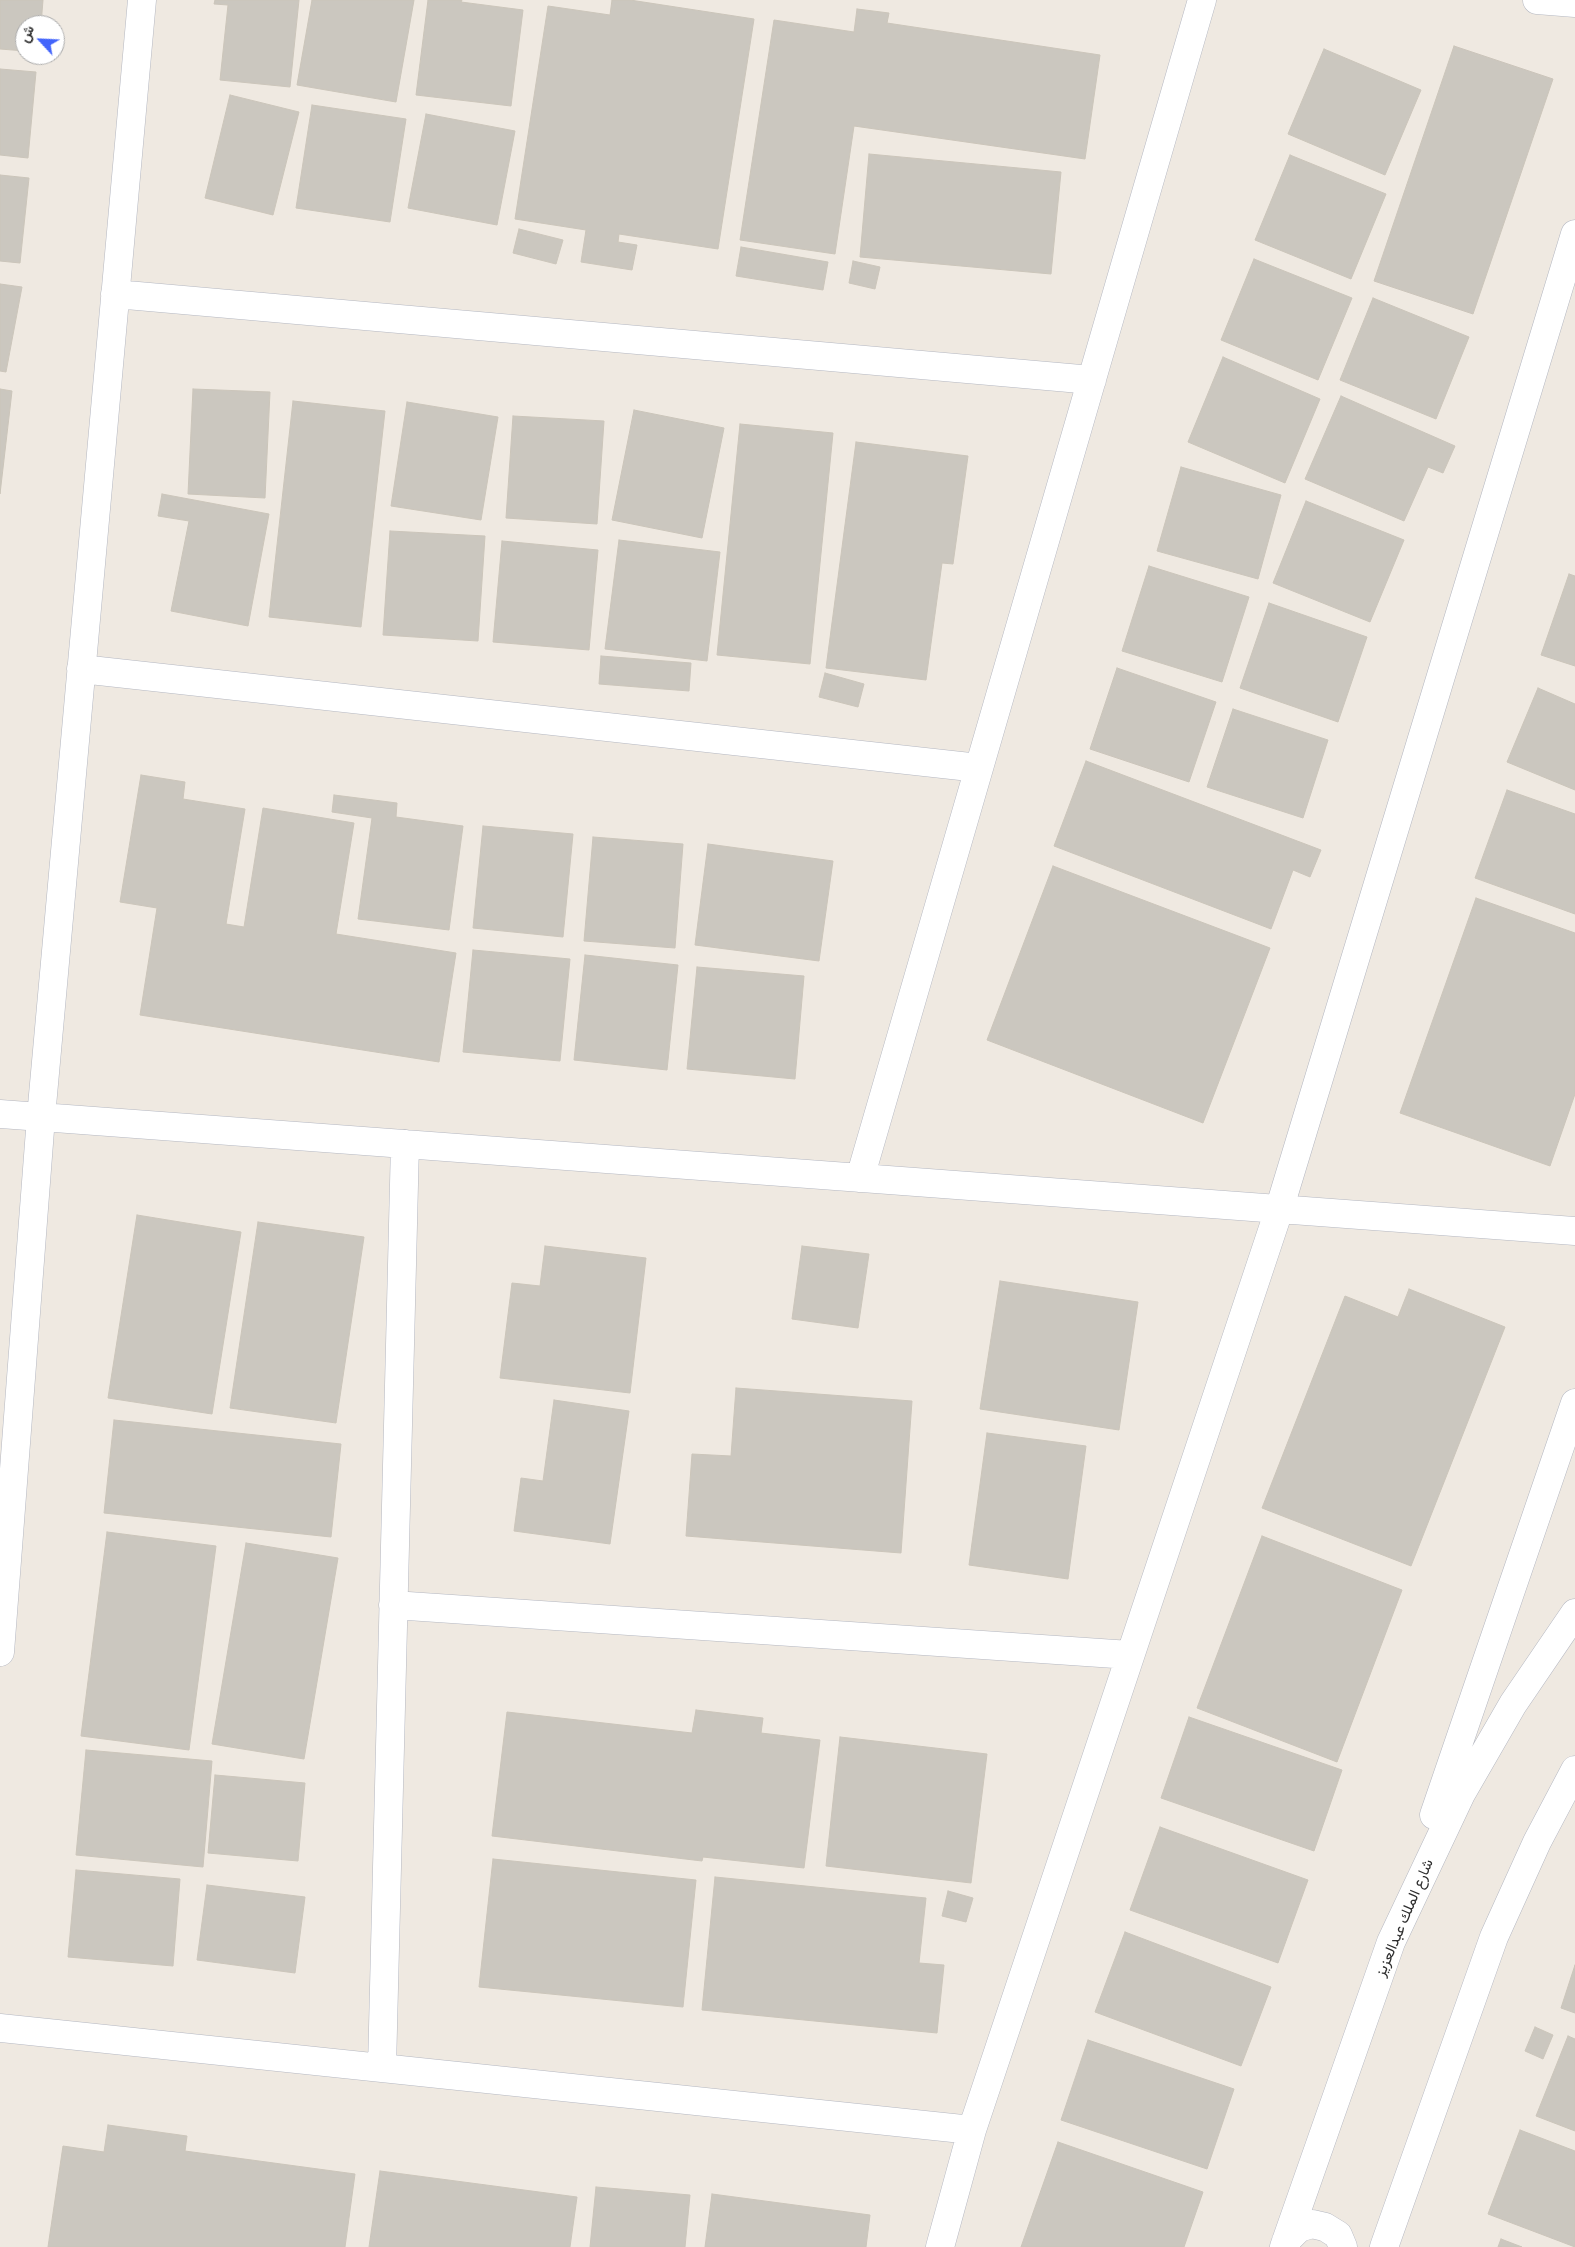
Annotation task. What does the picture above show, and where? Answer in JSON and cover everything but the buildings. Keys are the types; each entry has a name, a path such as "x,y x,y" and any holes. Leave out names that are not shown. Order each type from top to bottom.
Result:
{"street":[{"path":"0,1652 41,1117 142,0"},
{"path":"860,1178 1202,0"},
{"path":"1537,0 1575,3"},
{"path":"940,2247 972,2130 1279,1210 1575,234"},
{"path":"115,294 1092,380"},
{"path":"81,669 979,768"},
{"path":"0,1114 1279,1210 1575,1230"},
{"path":"382,2068 405,1144"},
{"path":"1391,1942 1575,1403"},
{"path":"393,1605 1130,1655"},
{"name":"شارع الملك عبدالعزيز","path":"1285,2244 1391,1942 1461,1794 1514,1704 1575,1614"},
{"path":"1384,2247 1494,1937 1537,1842 1575,1770"},
{"path":"0,2028 972,2130"},
{"path":"1285,2244 1299,2228 1312,2224 1324,2227 1338,2235 1343,2247"}]}
